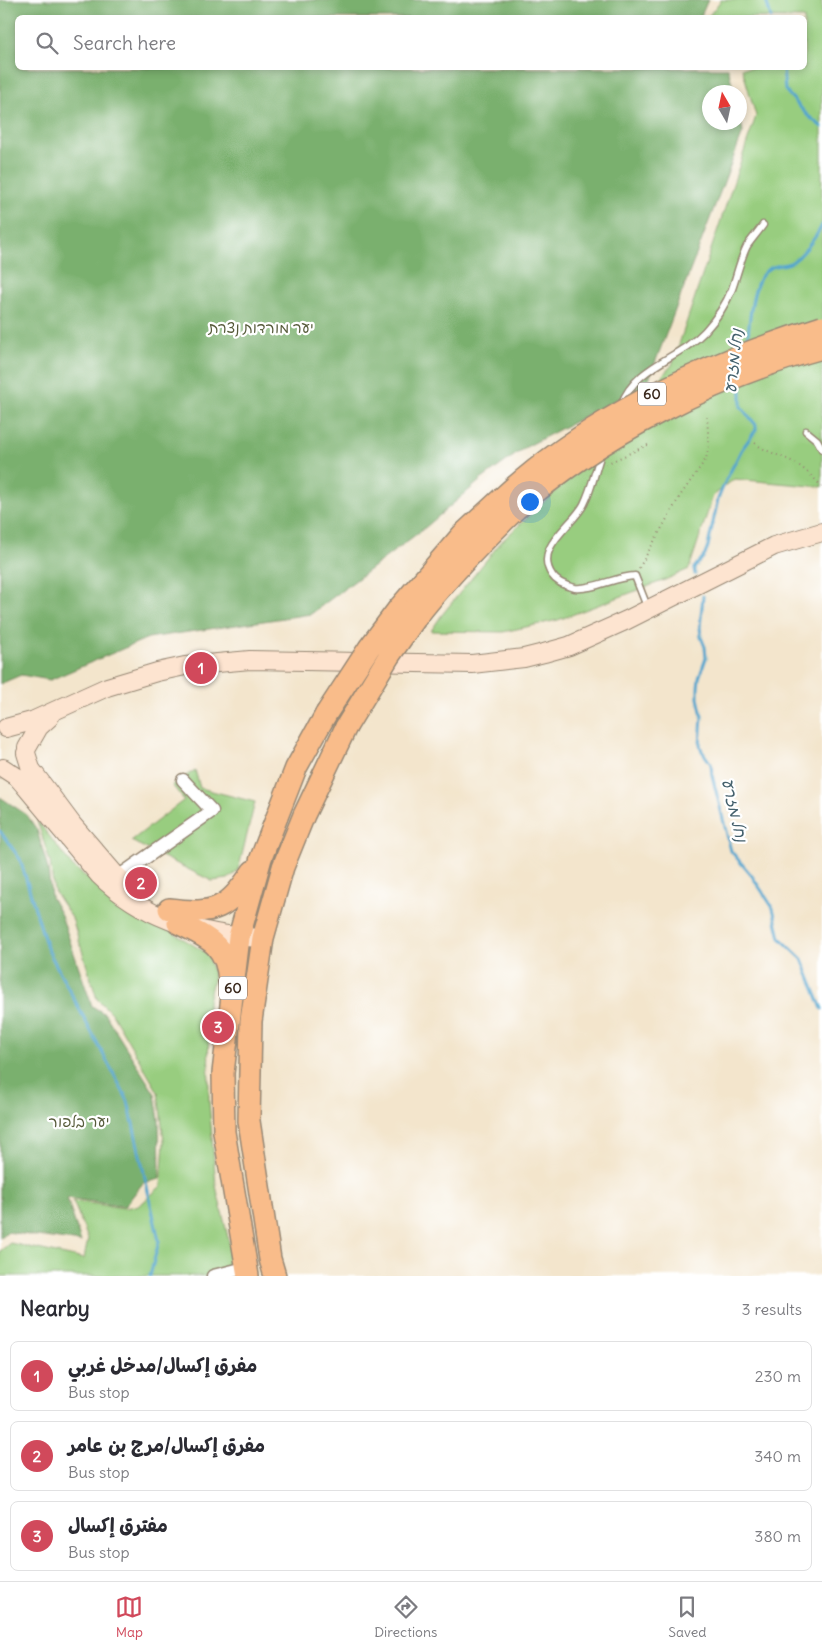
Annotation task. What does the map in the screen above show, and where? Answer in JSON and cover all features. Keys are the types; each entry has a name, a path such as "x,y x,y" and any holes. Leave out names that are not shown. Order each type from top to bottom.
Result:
{"highway":[{"name":"60","path":"509,504 532,471 642,399 731,359 822,327"},
{"name":"60","path":"275,1276 270,1260 249,1121 251,1021 263,938 283,867 304,815 346,727 389,656 407,614 462,535 509,504 540,488 594,451 660,412 732,379 792,356 822,348"},
{"name":"60","path":"246,1272 224,1132 223,1073 241,931 262,858 296,768 326,714 369,648 407,614"},
{"path":"174,916 219,907 229,901 238,893 262,858"},
{"path":"174,916 218,947 228,966 232,1001"}],"main road":[{"path":"3,728 32,721 107,687 184,666 250,660 472,664 524,658 569,646 648,610 774,546 822,532"},
{"path":"1,767 11,768 22,761 39,727 65,706"},
{"path":"3,728 17,730 22,735 31,769 37,778 72,824 118,876 141,895 174,916"},
{"path":"1,767 24,785 94,870 111,886 142,909 174,916 202,918 263,938"}],"street":[{"path":"118,876 212,811 183,780"},
{"path":"212,1276 246,1272"}],"lane":[{"path":"613,424 624,396 636,380 648,370 697,339 713,321 731,292 747,247 763,225"},
{"path":"806,431 817,440 822,449"},
{"path":"610,433 583,506 551,545 547,554 547,562 550,571 559,582 574,588 590,586 624,576 635,576 648,610"}],"path":[{"path":"635,576 680,496 706,459 709,446 707,417"},
{"path":"755,443 764,450 795,463 808,472 822,487"},
{"path":"595,470 650,444"}],"green space":[{"name":"יער מורדות נצרת","path":"0,0 708,0 701,15 15,15 15,70 728,70 732,85 702,85 702,130 743,130 743,132 647,384 526,447 482,479 426,527 311,614 148,638 50,680 21,675 0,684"},
{"path":"721,0 822,0 822,487 734,479 713,496 689,569 665,580 558,620 503,632 431,631 501,542 561,486 672,365 756,116 743,70 807,70 807,15 710,15"},
{"path":"195,770 200,788 255,802 238,871 228,879 212,881 131,841 184,800 172,785"},
{"name":"יער בלפור","path":"0,797 27,815 37,830 48,869 51,897 61,915 92,1006 105,1014 155,1094 159,1120 160,1179 143,1183 125,1206 67,1198 81,1242 7,1232 0,1238"},
{"path":"37,820 73,867 103,889 208,954 214,976 208,1001 209,1102 216,1186 237,1276 0,1276 0,1251 10,1243 84,1259 88,1239 73,1201 125,1208 140,1205 161,1186 164,1141 158,1092 113,1015 97,999 72,918 54,891 50,862"}],"waterway":[{"name":"נחל מזרע","path":"766,0 770,15"},
{"name":"נחל מזרע","path":"783,70 785,90 807,115 822,127"},
{"name":"נחל מזרע","path":"747,345 751,308 759,280 770,268 790,263 804,252 822,225"},
{"name":"נחל מזרע","path":"695,574 694,568 705,555 708,546 718,499 726,480 742,449 756,430 756,425 741,407 741,383"},
{"name":"נחל מזרע","path":"703,596 700,627 706,658 699,678 698,688 702,716 700,745 711,764 731,851 752,876 773,908 780,938 802,959 822,1009"},
{"path":"0,831 20,859 47,948 128,1101 159,1241 150,1276"}],"place":[{"name":"مفرق إكسال/مدخل غربي","path":"201,668"},
{"name":"مفرق إكسال/مرج بن عامر","path":"141,883"},
{"name":"مفترق إكسال","path":"218,1027"}]}
